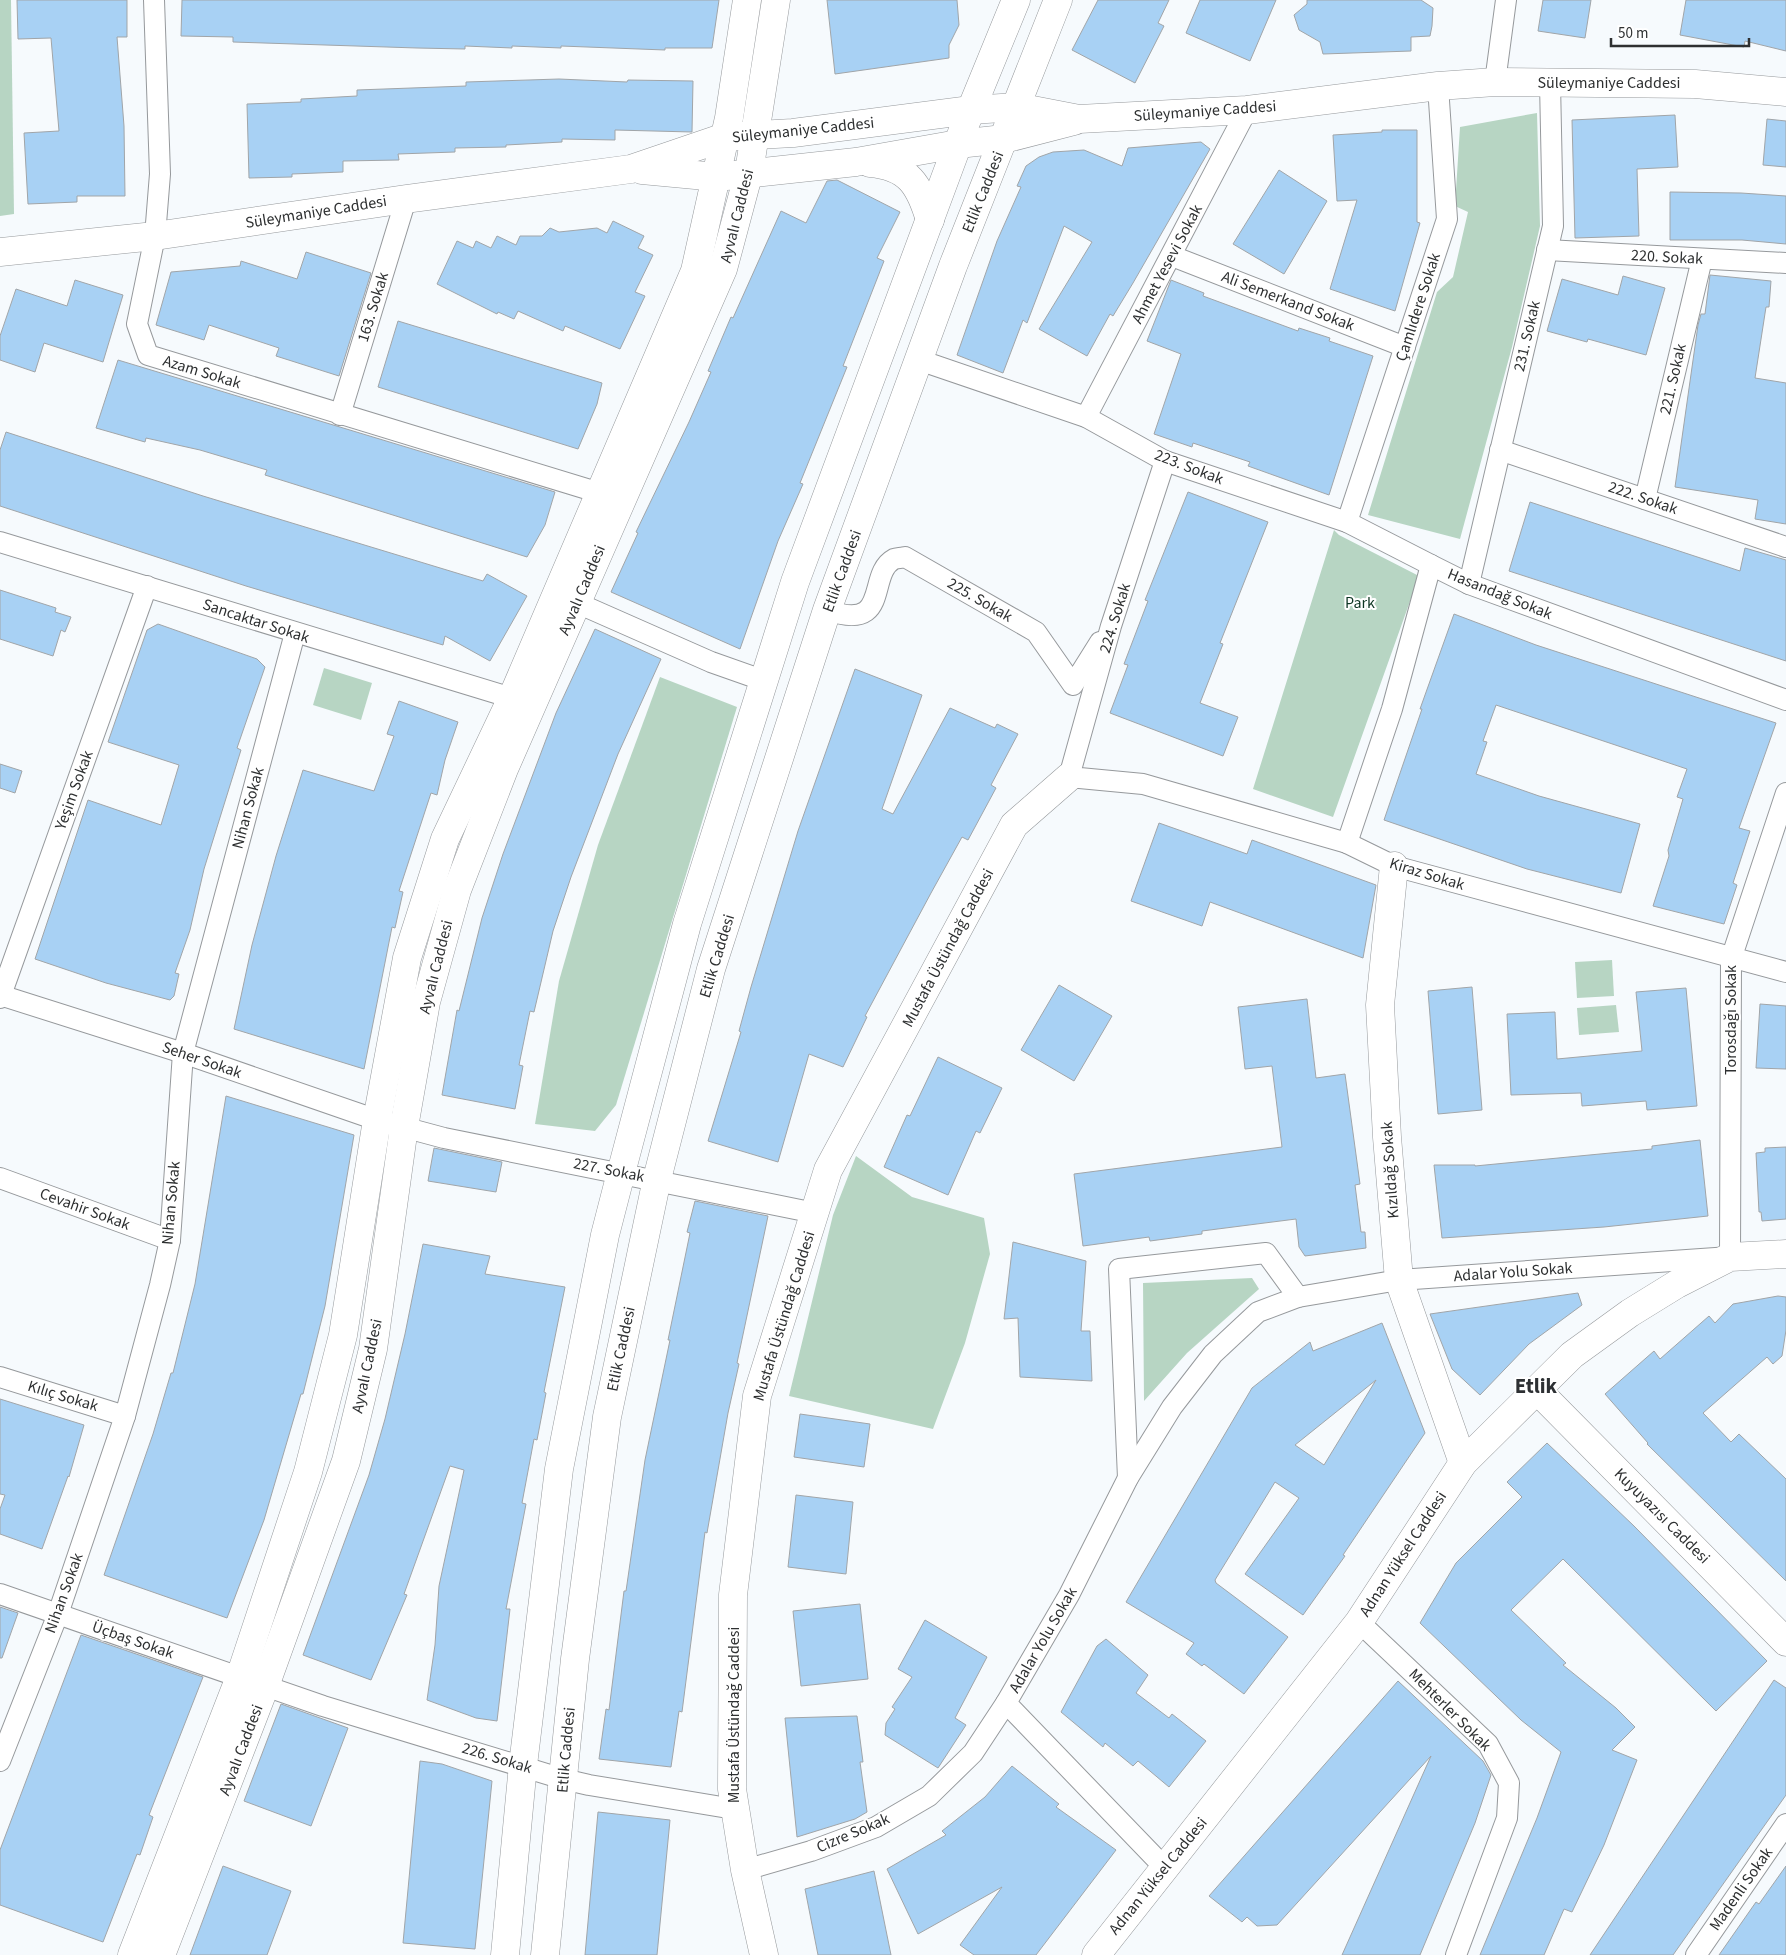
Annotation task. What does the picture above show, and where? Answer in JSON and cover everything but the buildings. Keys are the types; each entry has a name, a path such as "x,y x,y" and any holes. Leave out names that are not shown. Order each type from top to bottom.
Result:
{"main road":[{"name":"Ayvalı Caddesi","path":"132,1955 240,1678 308,1472 343,1335 407,958 442,848 512,698 695,271 718,177 734,93 747,0"},
{"name":"Ayvalı Caddesi","path":"161,1955 265,1686 348,1452 373,1348 404,1127 426,1002 457,890 504,769 723,269 749,172 776,0"},
{"path":"505,1955 523,1766 559,1469 605,1235 621,1173 687,924 795,582 958,144 1016,0"},
{"name":"Etlik Caddesi","path":"545,1955 575,1659 607,1417 657,1179 711,969 828,610 953,266 1058,0"},
{"name":"Süleymaniye Caddesi","path":"631,169 718,177 749,172 856,162 958,144 1004,139 1079,119 1247,110 1438,86 1495,82 1695,84 1786,92"},
{"name":"Süleymaniye Caddesi","path":"0,252 155,236 406,199 631,169 725,137 754,136 971,110 1017,107 1079,119"},
{"name":"Süleymaniye Caddesi","path":"856,162 896,168 907,174 917,186 930,220"},
{"name":"Mustafa Üstündağ Caddesi","path":"764,1955 745,1870 732,1789 733,1595 757,1396 828,1170 1014,825 1069,776"},
{"name":"Kızıldağ Sokak","path":"1394,866 1380,1005 1387,1137 1399,1280 1463,1463"},
{"name":"Adnan Yüksel Caddesi","path":"1096,1955 1359,1622 1463,1463 1572,1355 1630,1313 1677,1284 1730,1256 1786,1254"},
{"name":"Kuyuyazısı Caddesi","path":"1537,1390 1786,1642"}],"street":[{"name":"Azam Sokak","path":"154,0 160,174 155,236 137,324 148,355 600,493"},
{"path":"1495,82 1506,0"},
{"name":"231. Sokak","path":"1469,584 1553,226 1550,83"},
{"name":"Çamlıdere Sokak","path":"1347,522 1448,219 1438,86"},
{"name":"Ahmet Yesevi Sokak","path":"1086,417 1247,110"},
{"name":"163. Sokak","path":"340,415 406,199"},
{"name":"220. Sokak","path":"1548,250 1786,263"},
{"name":"Ali Semerkand Sokak","path":"1172,256 1405,347"},
{"name":"221. Sokak","path":"1645,499 1702,259"},
{"name":"223. Sokak","path":"919,360 1086,417 1165,461 1347,522 1431,565"},
{"name":"222. Sokak","path":"1500,450 1786,546"},
{"name":"224. Sokak","path":"1069,776 1111,626 1165,461"},
{"name":"Sancaktar Sokak","path":"0,542 512,698"},
{"name":"225. Sokak","path":"828,610 846,617 860,615 873,603 885,568 894,559 905,557 1036,632 1073,685 1111,626"},
{"name":"Hasandağ Sokak","path":"1347,843 1392,709 1431,565 1469,584 1786,700"},
{"name":"Yeşim Sokak","path":"0,996 147,586"},
{"path":"576,602 711,662 765,681"},
{"name":"Nihan Sokak","path":"0,1761 58,1614 126,1416 170,1240 183,1053 295,633"},
{"name":"Kiraz Sokak","path":"1069,776 1143,784 1347,843 1394,866 1731,959 1786,972"},
{"name":"Torosdağı Sokak","path":"1730,1256 1731,959 1786,792"},
{"name":"Seher Sokak","path":"0,996 183,1053 378,1120 404,1127"},
{"name":"227. Sokak","path":"404,1127 444,1138 657,1179 814,1213"},
{"name":"Cevahir Sokak","path":"0,1178 170,1240"},
{"name":"Adalar Yolu Sokak","path":"1128,1478 1119,1269 1266,1253 1298,1297"},
{"name":"Adalar Yolu Sokak","path":"1165,1868 1006,1704 1069,1596 1128,1478 1172,1407 1214,1354 1258,1312 1298,1297 1399,1280 1730,1256"},
{"name":"Kılıç Sokak","path":"0,1376 126,1416"},
{"name":"Üçbaş Sokak","path":"0,1594 265,1686"},
{"name":"Mehterler Sokak","path":"1359,1622 1488,1744 1509,1783 1507,1818 1456,1955"},
{"name":"226. Sokak","path":"265,1686 323,1706 589,1786 734,1809"},
{"name":"Cizre Sokak","path":"745,1870 811,1851 876,1827 929,1796 973,1753 1006,1704"},
{"name":"Madenli Sokak","path":"1696,1955 1786,1824"}],"green space":[{"path":"0,0 11,0 14,214 0,216"},
{"path":"1537,113 1540,226 1512,347 1460,539 1368,515 1437,292 1453,277 1468,212 1455,206 1460,127"},
{"name":"Park","path":"1334,530 1339,535 1419,576 1333,817 1253,789"},
{"path":"324,668 372,683 361,720 313,705"},
{"path":"660,677 737,707 616,1105 595,1131 535,1124 559,981 598,845"},
{"path":"1612,960 1614,996 1577,998 1575,962"},
{"path":"1616,1005 1619,1032 1579,1035 1577,1008"},
{"path":"856,1156 912,1197 984,1218 990,1254 965,1343 933,1429 789,1396 833,1215"},
{"path":"1252,1278 1259,1289 1187,1353 1144,1401 1143,1283"}],"district":[{"name":"Etlik","path":"1536,1386"}]}
